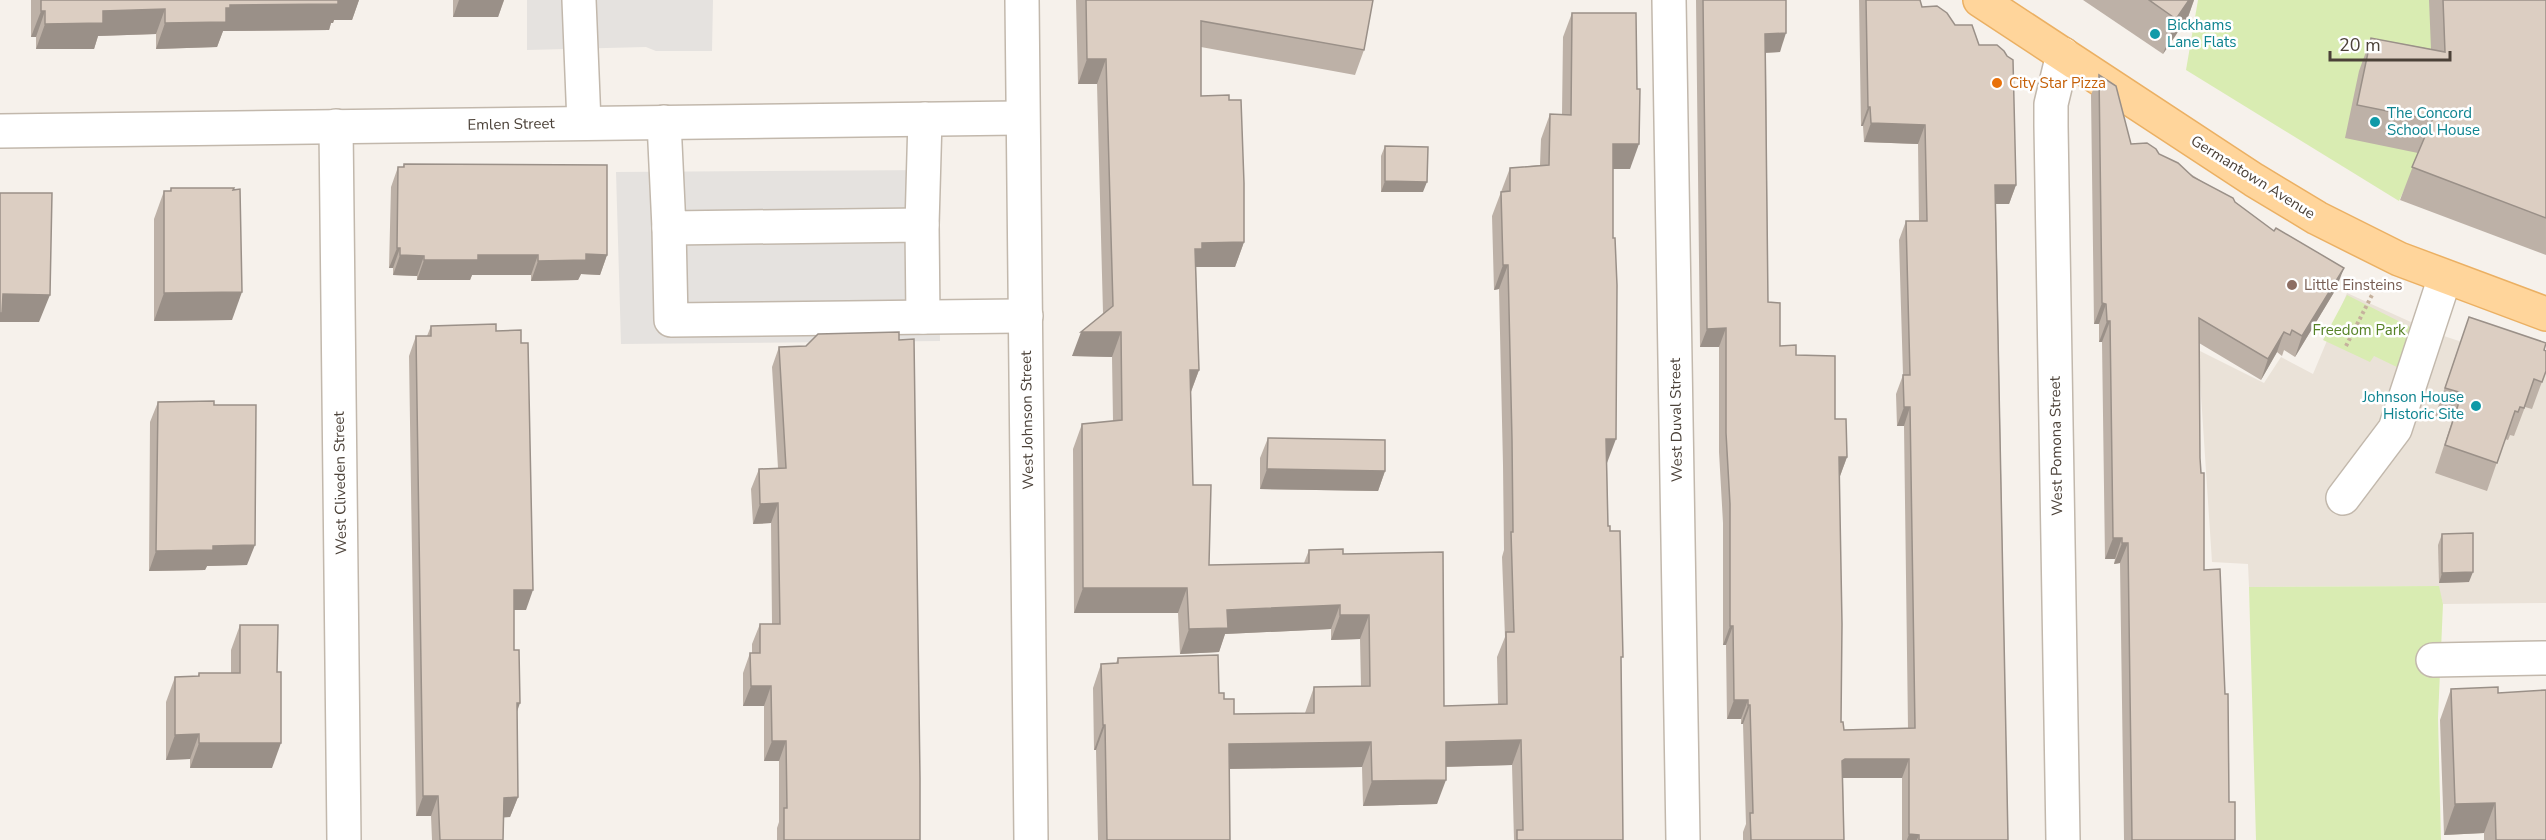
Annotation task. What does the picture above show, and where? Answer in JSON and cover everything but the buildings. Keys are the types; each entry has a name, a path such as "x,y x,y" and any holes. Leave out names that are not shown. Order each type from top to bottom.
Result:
{"main road":[{"name":"Germantown Avenue","path":"1980,0 2286,201 2356,239 2445,277 2546,314"}],"street":[{"path":"579,0 584,123"},
{"name":"West Johnson Street","path":"1022,0 1031,840"},
{"name":"West Duval Street","path":"1669,0 1683,840"},
{"name":"West Pomona Street","path":"2063,54 2051,104 2050,126 2063,840"},
{"name":"Emlen Street","path":"0,131 1022,118"},
{"path":"923,317 922,225 925,119"},
{"path":"664,122 671,320 1026,316"},
{"name":"West Cliveden Street","path":"336,126 344,840"},
{"path":"669,228 922,225"},
{"path":"2343,498 2395,429 2445,277"},
{"path":"2433,660 2546,658"}],"path":[{"path":"2346,346 2372,295"}],"shaded area":[{"path":"527,0 713,0 712,51 656,51 646,47 527,50"},
{"path":"938,170 940,341 621,344 616,172"},
{"name":"Johnson House Historic Site","path":"2347,293 2435,333 2546,370 2546,603 2443,604 2438,586 2249,587 2248,564 2212,562 2198,350 2264,383 2281,357 2313,374"}],"green space":[{"path":"2198,0 2430,0 2435,122 2399,201 2186,70"},
{"name":"Freedom Park","path":"2347,295 2418,331 2401,369 2374,356 2370,362 2323,340"},
{"path":"2439,586 2443,604 2438,718 2441,840 2256,840 2249,587"}],"place":[{"name":"Bickhams Lane Flats","path":"2155,34"},
{"name":"City Star Pizza","path":"1997,83"},
{"name":"The Concord School House","path":"2375,122"},
{"name":"Little Einsteins","path":"2292,285"},
{"name":"Johnson House Historic Site","path":"2476,406"}]}
